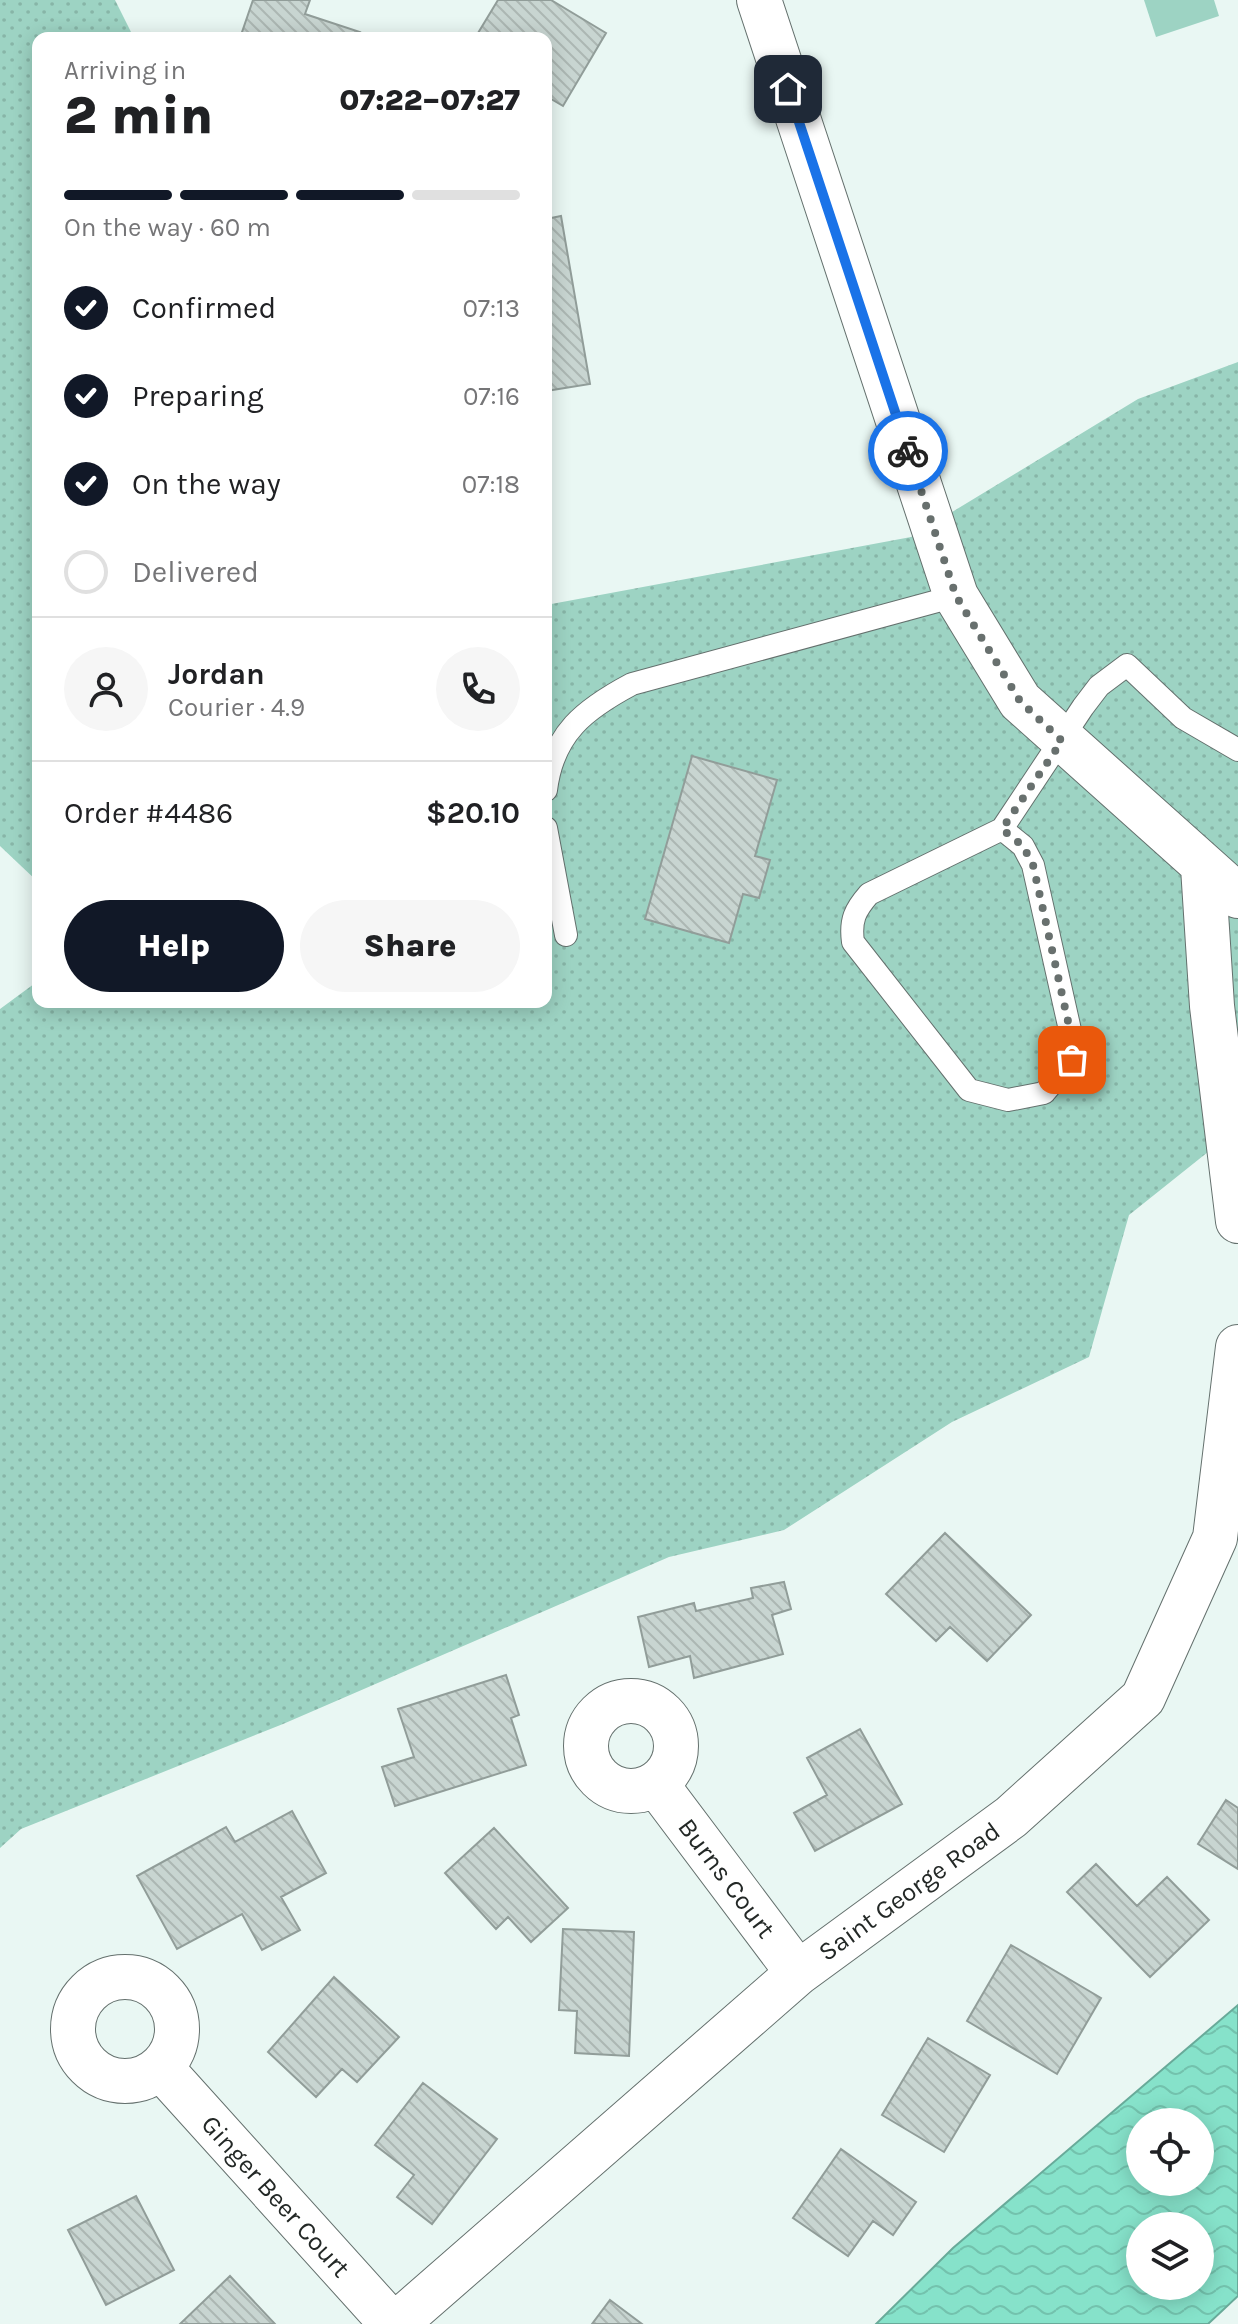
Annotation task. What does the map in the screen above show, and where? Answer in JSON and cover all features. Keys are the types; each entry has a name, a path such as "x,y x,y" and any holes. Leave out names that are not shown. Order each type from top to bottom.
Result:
{"street":[{"path":"759,0 956,596 1020,701 1238,896"},
{"path":"1203,867 1212,1006 1234,1129 1238,1221"},
{"name":"Saint George Road","path":"394,2324 798,1973 1011,1817 1143,1698 1215,1538 1238,1347"},
{"name":"Burns Court","path":"656,1784 798,1973"},
{"name":"Ginger Beer Court","path":"161,2068 394,2324"}],"lane":[{"path":"552,763 562,739 590,707 632,684 956,596"},
{"path":"1002,829 1023,846 1033,865 1072,1039 1072,1060 1044,1093 1008,1100 969,1090 853,942 851,924 856,909 869,894 1002,829 1099,686 1127,665 1183,718 1238,750"},
{"path":"552,860 566,935"}],"shaded area":[{"path":"0,0 115,0 131,32 32,32 32,876 0,846"},
{"path":"1144,0 1214,0 1219,16 1156,37"},
{"path":"1238,362 1238,1128 1129,1215 1089,1357 952,1422 784,1530 669,1557 283,1724 21,1829 0,1848 0,1009 32,985 32,1008 552,1008 552,604 911,537 1138,399"}],"water":[{"path":"1238,2005 1238,2296 1208,2324 876,2324 953,2248"}],"building":[{"path":"253,0 310,0 305,14 360,32 242,32"},
{"path":"498,0 551,0 606,33 563,106 552,100 552,32 479,32"},
{"path":"561,216 590,384 552,390 552,218"},
{"path":"692,756 777,780 755,856 770,860 759,898 743,894 729,943 645,919"},
{"path":"945,1533 1031,1615 987,1661 950,1627 936,1641 886,1594"},
{"path":"784,1582 791,1609 772,1615 783,1654 694,1678 690,1656 649,1667 638,1617 694,1603 696,1611 753,1598 751,1588"},
{"path":"506,1675 519,1715 511,1718 526,1765 395,1806 382,1767 414,1757 398,1709"},
{"path":"860,1729 902,1804 815,1851 794,1813 827,1795 807,1758"},
{"path":"1226,1800 1238,1808 1238,1869 1198,1844"},
{"path":"292,1811 326,1873 281,1897 300,1930 262,1950 242,1914 177,1949 137,1876 226,1827 235,1842"},
{"path":"494,1828 568,1908 531,1942 508,1917 496,1929 445,1873"},
{"path":"1096,1864 1137,1906 1167,1877 1209,1920 1150,1977 1067,1892"},
{"path":"563,1929 634,1932 629,2056 575,2053 577,2011 559,2010"},
{"path":"1011,1945 1101,1998 1057,2074 967,2021"},
{"path":"334,1977 399,2037 357,2082 342,2069 316,2097 268,2052"},
{"path":"928,2038 990,2075 944,2152 882,2115"},
{"path":"423,2083 497,2139 432,2224 397,2197 414,2175 375,2145"},
{"path":"841,2149 916,2202 893,2235 873,2221 848,2256 793,2218"},
{"path":"136,2196 174,2270 106,2305 68,2230"},
{"path":"230,2276 275,2324 180,2324"},
{"path":"610,2300 642,2324 592,2324"}],"way so far":[{"path":"908,451 956,596 1020,701 1062,741 1002,829 1023,846 1033,865 1072,1039 1072,1060"}],"route":[{"path":"788,89 908,451"}]}
